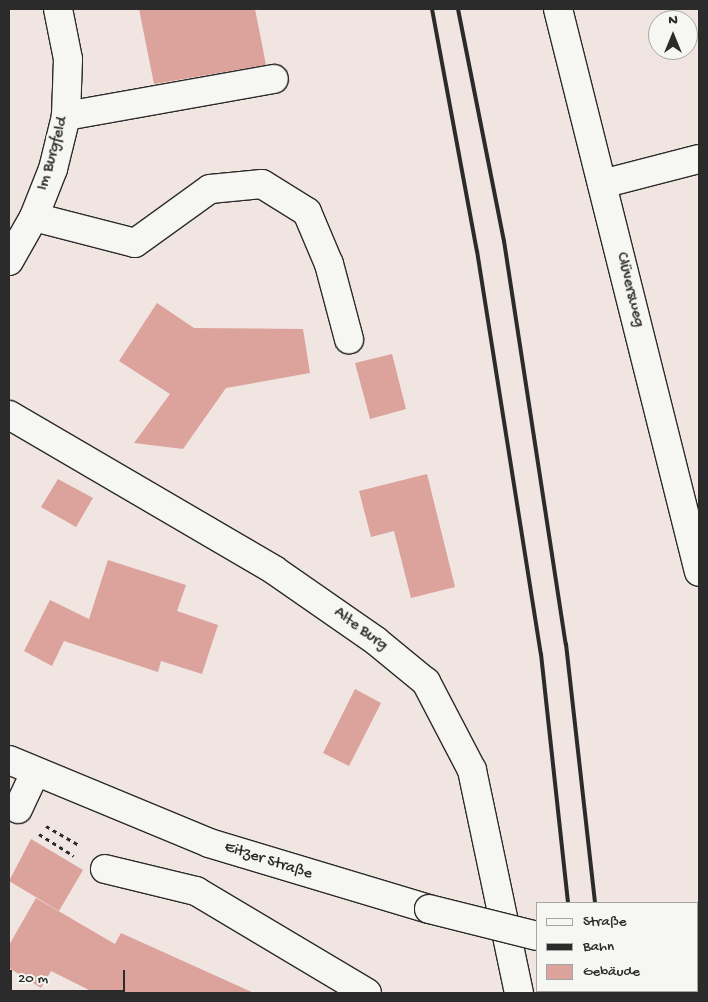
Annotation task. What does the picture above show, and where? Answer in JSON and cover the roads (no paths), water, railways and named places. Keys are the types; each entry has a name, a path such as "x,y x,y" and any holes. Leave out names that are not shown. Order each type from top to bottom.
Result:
{"street":[{"name":"Im Burgfeld","path":"9,261 34,217 54,169 66,116 68,59 58,9"},
{"name":"Clüversweg","path":"558,9 699,572"},
{"path":"66,116 274,79"},
{"path":"602,184 699,159"},
{"path":"34,217 135,243 210,190 262,184 306,212 329,264 349,340"},
{"name":"Alte Burg","path":"9,415 274,570 376,641 426,682 472,770 519,993"},
{"name":"Eitzer Straße","path":"9,760 35,773 209,843 429,909 536,936"},
{"path":"29,816 35,773"},
{"path":"105,869 196,891 366,993"}],"railway":[{"path":"432,9 477,251 541,654 568,902"},
{"path":"458,9 504,241 566,644 595,902"}]}
